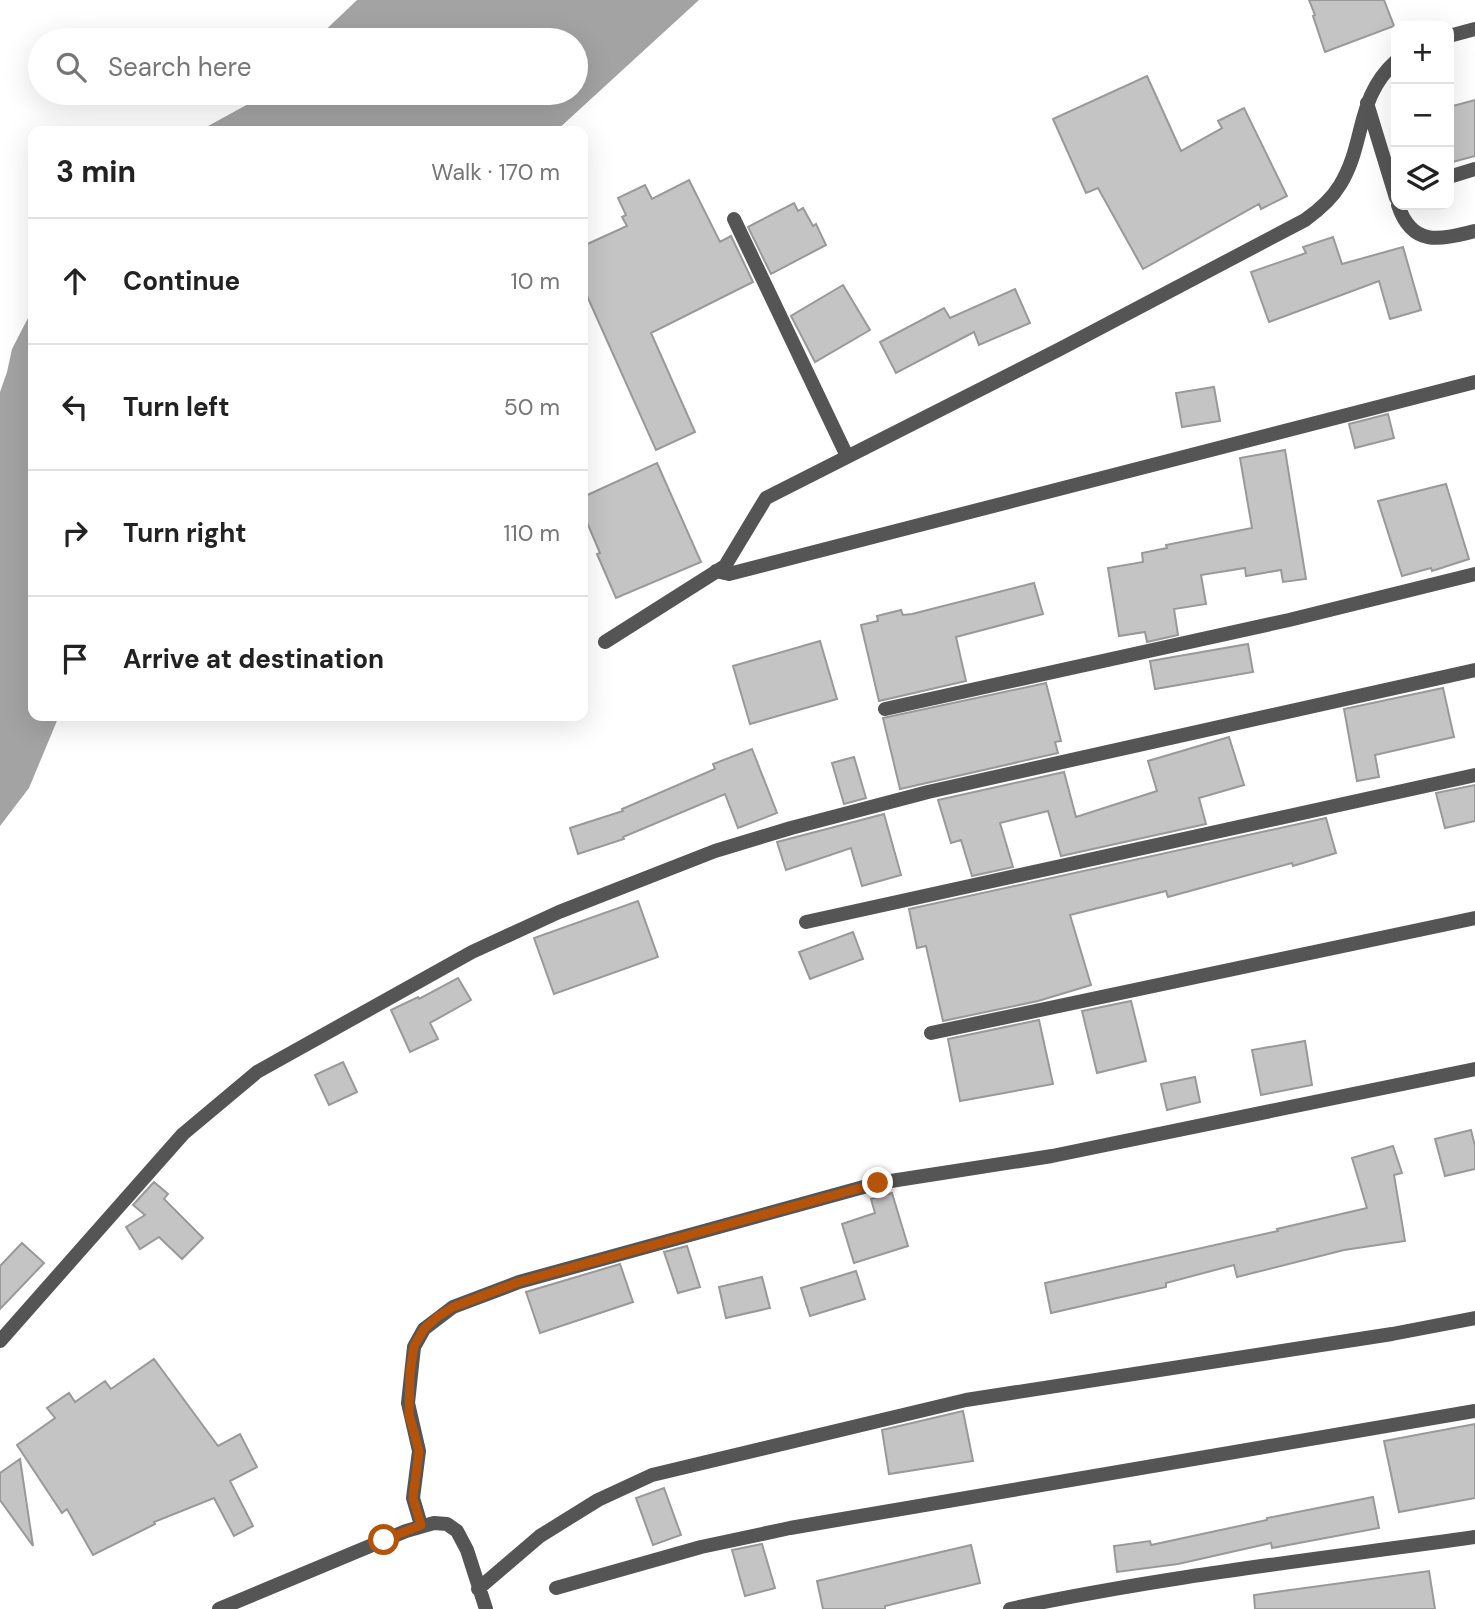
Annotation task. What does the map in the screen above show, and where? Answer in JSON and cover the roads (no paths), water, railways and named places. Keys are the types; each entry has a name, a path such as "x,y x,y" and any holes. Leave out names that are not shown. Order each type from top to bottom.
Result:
{"street":[{"path":"1454,35 1475,29"},
{"path":"605,642 725,566 766,498 1060,349 1305,220 1323,207 1340,185 1349,165 1367,102 1381,75 1391,66"},
{"path":"1367,102 1391,181"},
{"path":"1454,175 1475,169"},
{"path":"1400,210 1411,230 1423,236 1435,239 1475,231"},
{"path":"734,219 847,456"},
{"path":"716,571 729,574 1475,382"},
{"path":"886,709 1289,620 1475,574"},
{"path":"0,1340 183,1134 257,1072 484,946 559,912 715,851 791,828 928,792 1475,670"},
{"path":"806,922 1475,775"},
{"path":"931,1033 1475,918"},
{"path":"421,1525 413,1498 419,1451 408,1404 414,1346 424,1329 453,1307 519,1282 570,1267 878,1183 1052,1156 1475,1069"},
{"path":"478,1590 540,1536 598,1500 652,1475 966,1401 1392,1334 1475,1318"},
{"path":"556,1588 701,1547 790,1528 1475,1411"},
{"path":"219,1609 421,1525 434,1523 447,1524 457,1531 467,1550 486,1609"},
{"path":"1010,1609 1130,1586 1475,1537"}]}
